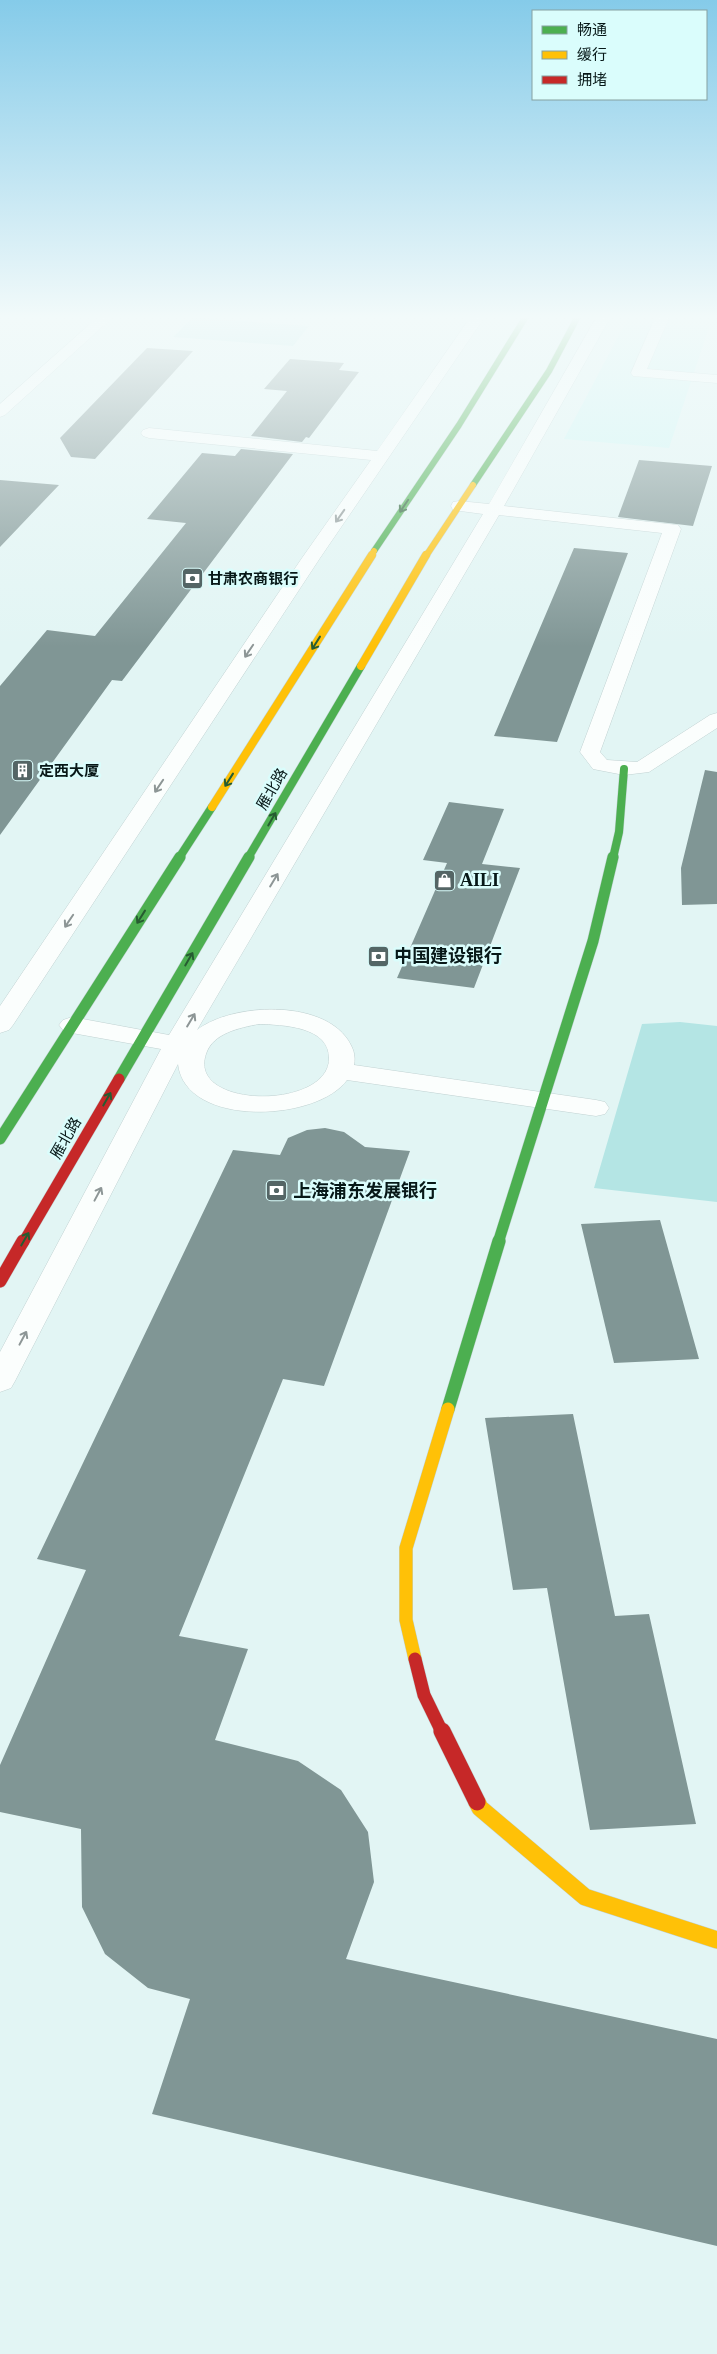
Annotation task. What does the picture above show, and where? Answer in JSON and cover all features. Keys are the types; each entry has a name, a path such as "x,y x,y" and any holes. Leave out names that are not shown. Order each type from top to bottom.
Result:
{"main road":[{"path":"0,1139 374,552 457,428"},
{"name":"雁北路","path":"0,1281 426,555 511,428"},
{"path":"624,769 619,832 593,940 542,1099 406,1548 406,1620 424,1694 480,1808 585,1897 717,1940"}],"street":[{"path":"0,1025 401,428"},
{"path":"0,1381 185,1046 541,428"},
{"path":"149,433 382,456"},
{"path":"459,506 672,529 590,752 600,765 624,769 642,768 717,719"},
{"path":"72,1025 185,1046 232,1022 260,1016 289,1018 315,1025 334,1038 344,1054 341,1071 327,1087 304,1099 274,1105 244,1104 217,1095 198,1082 190,1065 185,1046"},
{"path":"341,1071 596,1108"}],"shaded area":[{"path":"570,428 676,428 669,448 564,439"},
{"path":"680,1022 717,1026 717,1202 594,1188 642,1024"}],"building":[{"path":"70,428 123,428 95,459 71,457 60,438"},
{"path":"258,428 317,428 309,438 306,437 302,442 251,436"},
{"path":"241,449 293,454 122,681 112,680 0,835 0,686 47,630 95,636 186,523 147,519 202,453 235,456"},
{"path":"639,460 712,466 693,526 618,517"},
{"path":"0,480 59,485 0,547"},
{"path":"574,548 628,553 557,742 494,736"},
{"path":"705,770 717,772 717,904 682,905 681,868"},
{"path":"449,802 504,809 482,864 520,868 474,988 397,978 447,863 423,860"},
{"path":"325,1128 344,1132 365,1147 410,1151 324,1386 283,1379 179,1636 248,1649 215,1740 298,1761 341,1790 368,1832 374,1882 346,1959 717,2039 717,2246 152,2114 190,1999 148,1988 105,1954 82,1907 81,1829 0,1812 0,1765 86,1570 37,1559 233,1150 280,1155 288,1138 307,1130"},
{"path":"660,1220 699,1359 614,1363 581,1224"},
{"path":"573,1414 615,1616 649,1614 696,1824 590,1830 547,1588 513,1590 485,1418"}],"traffic: fast":[{"path":"374,551 457,428"},
{"path":"473,485 511,428"},
{"path":"119,1079 361,666"},
{"path":"448,1409 542,1099 593,941 619,832 624,769"},
{"path":"0,1139 212,807"}],"traffic: slow":[{"path":"361,666 426,555 473,485"},
{"path":"212,807 374,551"},
{"path":"415,1659 406,1620 406,1548 448,1409"},
{"path":"477,1802 480,1808 585,1897 717,1940"}],"traffic: jam":[{"path":"0,1281 119,1079"},
{"path":"415,1659 424,1695 477,1802"}],"place":[{"name":"甘肃农商银行","path":"192,579"},
{"name":"定西大厦","path":"23,771"},
{"name":"AILI","path":"444,880"},
{"name":"中国建设银行","path":"378,956"},
{"name":"上海浦东发展银行","path":"277,1191"}]}
